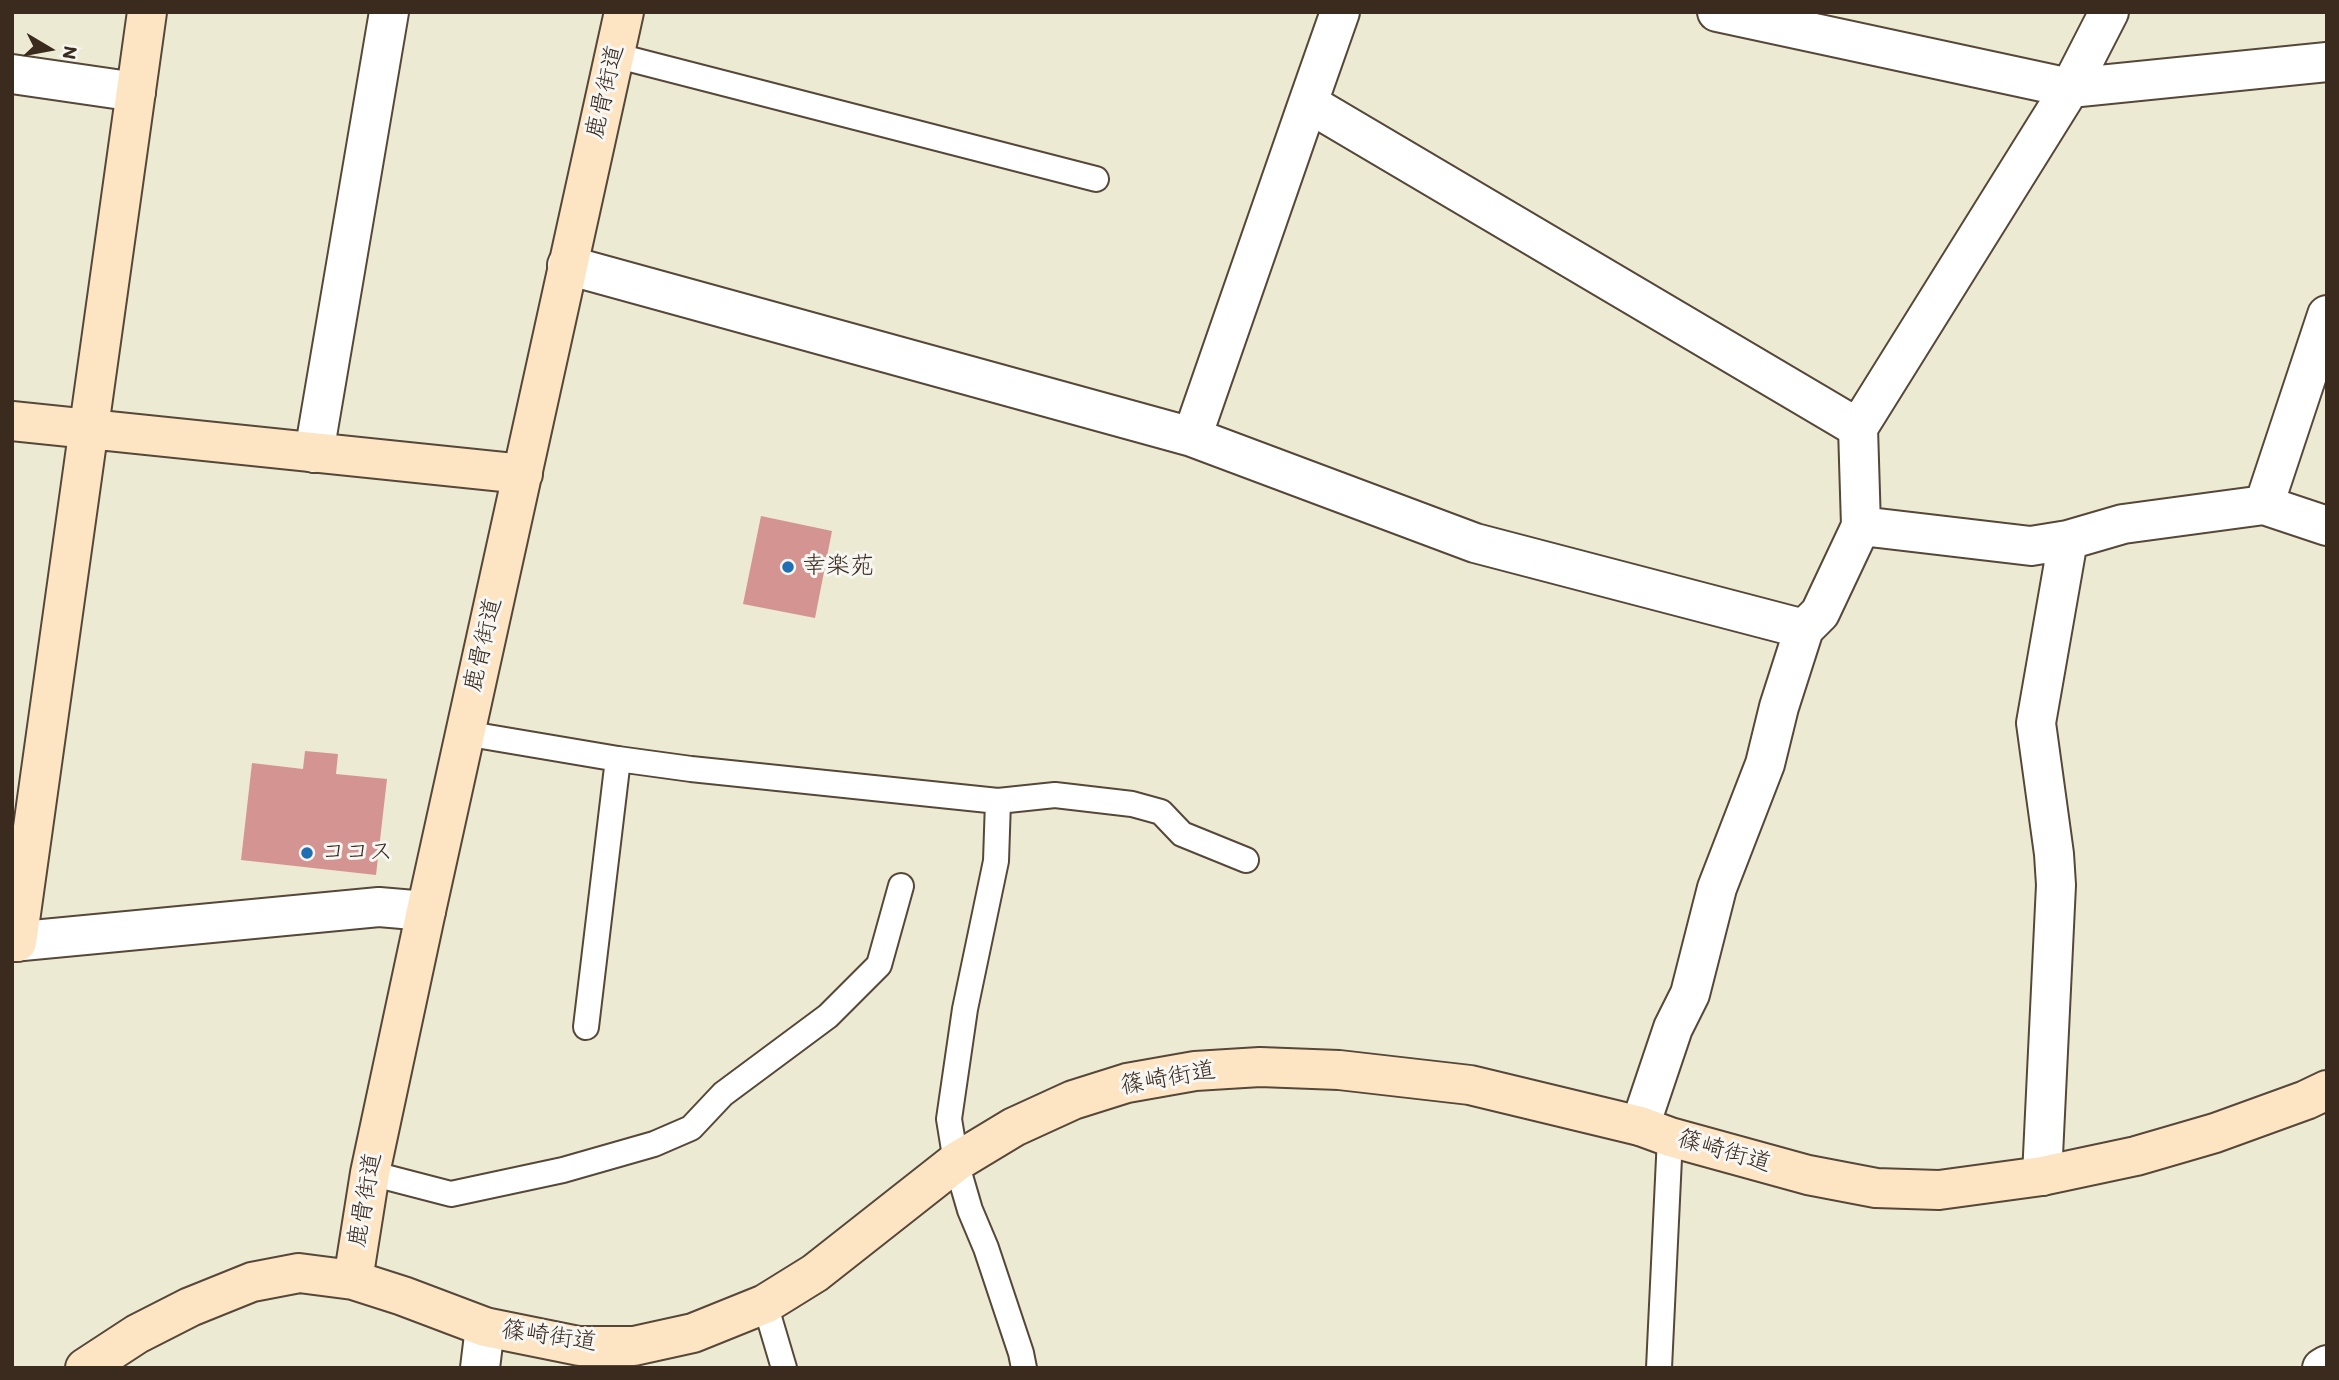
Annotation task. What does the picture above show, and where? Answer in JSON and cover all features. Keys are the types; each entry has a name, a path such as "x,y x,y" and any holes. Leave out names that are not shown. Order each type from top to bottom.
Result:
{"street":[{"path":"147,12 15,942 379,907 426,911"},
{"path":"314,453 389,12"},
{"name":"鹿骨街道","path":"353,1280 370,1173 464,733 624,12"},
{"path":"1192,437 1340,12"},
{"path":"1717,12 2070,88 2327,62"},
{"path":"1655,1132 1673,1028 1690,994 1717,888 1765,764 1779,707 1804,629 1821,613 1861,526 1858,428 2070,88 2109,12"},
{"path":"12,74 136,92"},
{"path":"1308,103 1858,428"},
{"path":"567,265 1192,437 1475,543 1804,629"},
{"path":"2264,505 2327,315"},
{"path":"12,421 523,474"},
{"path":"1861,526 2031,546 2068,540 2123,524 2264,505 2327,526"},
{"path":"2042,1176 2056,885 2036,723 2068,540"},
{"name":"篠崎街道","path":"85,1368 137,1334 190,1307 252,1282 299,1273 353,1280 485,1327 579,1346 634,1346 693,1333 765,1304 815,1273 956,1162 1014,1127 1073,1100 1127,1083 1195,1071 1260,1067 1339,1070 1470,1085 1655,1132 1808,1175 1876,1188 1939,1190 2042,1176 2136,1156 2215,1133 2327,1090"},
{"path":"480,1368 485,1327"}],"lane":[{"path":"614,55 1096,179"},
{"path":"464,733 691,769 998,801 1055,795 1132,804 1161,812 1182,834 1246,860"},
{"path":"586,1027 618,759"},
{"path":"998,801 996,861 965,1009 950,1119 956,1162 970,1210 986,1248 1024,1368"},
{"path":"370,1173 451,1194 563,1170 654,1144 691,1128 723,1094 828,1016 879,965 901,886"},
{"path":"1655,1132 1659,1368"},
{"path":"765,1304 784,1368"}],"building":[{"name":"幸楽苑","path":"761,516 832,531 815,618 743,604"},
{"path":"305,751 338,754 336,774 387,779 376,875 241,860 252,763 303,769"}],"place":[{"name":"幸楽苑","path":"788,567"},
{"name":"ココス","path":"307,853"}]}
